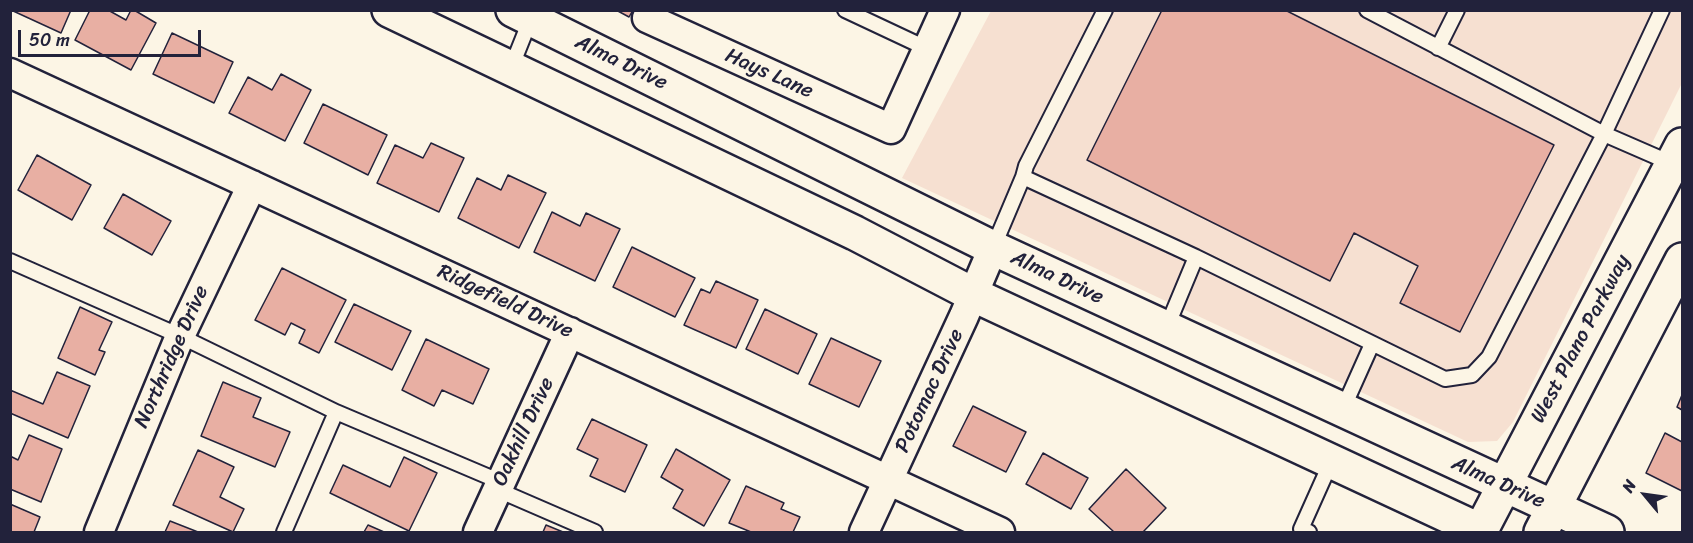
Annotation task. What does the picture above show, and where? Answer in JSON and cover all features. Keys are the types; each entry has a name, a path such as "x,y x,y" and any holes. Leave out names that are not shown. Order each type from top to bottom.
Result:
{"main road":[{"path":"389,10 855,233 974,296 1481,532"},
{"name":"Alma Drive","path":"526,13 993,248 1504,485 1547,520 1607,532"},
{"name":"West Plano Parkway","path":"1481,532 1679,159"},
{"path":"1547,520 1683,260"}],"street":[{"path":"928,49 945,10"},
{"name":"Hays Lane","path":"649,14 891,129 928,49"},
{"name":"Ridgefield Drive","path":"10,73 1000,532"},
{"name":"Northridge Drive","path":"99,532 180,336 252,185"},
{"name":"Potomac Drive","path":"864,532 974,296 993,248"},
{"name":"Oakhill Drive","path":"478,532 570,332"}],"lane":[{"path":"845,10 928,49"},
{"path":"993,248 1026,166 1106,10"},
{"path":"1367,10 1604,134 1679,159"},
{"path":"1438,48 1457,10"},
{"path":"1023,177 1196,257 1445,379 1472,375 1489,357 1506,326 1604,134 1662,10"},
{"path":"511,68 526,13"},
{"path":"1166,329 1196,257"},
{"path":"11,262 180,336 336,412 500,486 595,532"},
{"path":"1342,411 1372,344"},
{"path":"284,532 336,412"},
{"path":"1309,532 1301,529 1331,462"}],"shaded area":[{"path":"991,11 1682,11 1682,83 1513,422 1497,441 1468,442 902,178"}],"building":[{"path":"11,10 71,10 61,33"},
{"path":"90,10 108,10 126,20 131,10 134,10 156,23 131,70 75,40"},
{"path":"616,10 633,10 629,17"},
{"path":"1162,10 1285,10 1554,145 1460,332 1400,303 1418,266 1354,233 1330,281 1087,160"},
{"path":"172,33 233,62 214,103 153,74"},
{"path":"281,74 311,90 285,141 229,113 248,77 272,90"},
{"path":"323,104 387,135 368,175 304,143"},
{"path":"431,143 464,158 439,212 377,183 395,145 423,158"},
{"path":"37,155 91,185 72,220 18,190"},
{"path":"508,175 546,193 519,248 458,218 477,178 501,190"},
{"path":"123,194 171,221 152,255 104,228"},
{"path":"552,212 580,226 586,213 620,229 595,281 534,252"},
{"path":"632,247 695,278 675,317 613,287"},
{"path":"282,268 346,300 319,353 299,343 305,330 291,323 285,335 255,320"},
{"path":"716,281 758,300 736,348 684,325 701,289 710,293"},
{"path":"354,304 411,331 392,370 335,342"},
{"path":"80,307 112,322 99,350 105,352 95,375 58,358"},
{"path":"765,309 817,334 798,374 746,349"},
{"path":"831,338 881,361 859,407 809,384"},
{"path":"426,339 489,369 473,404 442,390 434,406 402,390"},
{"path":"57,372 90,386 68,438 10,413 10,390 43,404"},
{"path":"223,382 261,398 253,417 290,432 275,467 201,436"},
{"path":"1682,395 1682,410 1677,407"},
{"path":"973,406 1026,432 1006,472 953,446"},
{"path":"592,419 647,445 625,492 590,476 598,459 577,449"},
{"path":"1665,433 1682,442 1682,491 1646,473"},
{"path":"29,435 62,449 41,502 10,489 10,456 18,460"},
{"path":"676,449 730,480 704,526 673,508 683,490 661,477"},
{"path":"198,450 234,467 220,497 244,509 233,532 173,505"},
{"path":"1043,453 1088,478 1071,509 1026,484"},
{"path":"404,457 437,473 409,531 330,493 343,465 390,487"},
{"path":"1126,469 1166,508 1143,532 1114,532 1089,509"},
{"path":"746,486 784,503 781,509 800,517 793,532 751,532 729,523"},
{"path":"10,504 40,517 34,532 10,532"},
{"path":"170,521 198,532 165,532"},
{"path":"368,525 384,532 364,532"},
{"path":"546,525 563,532 543,532"}]}
